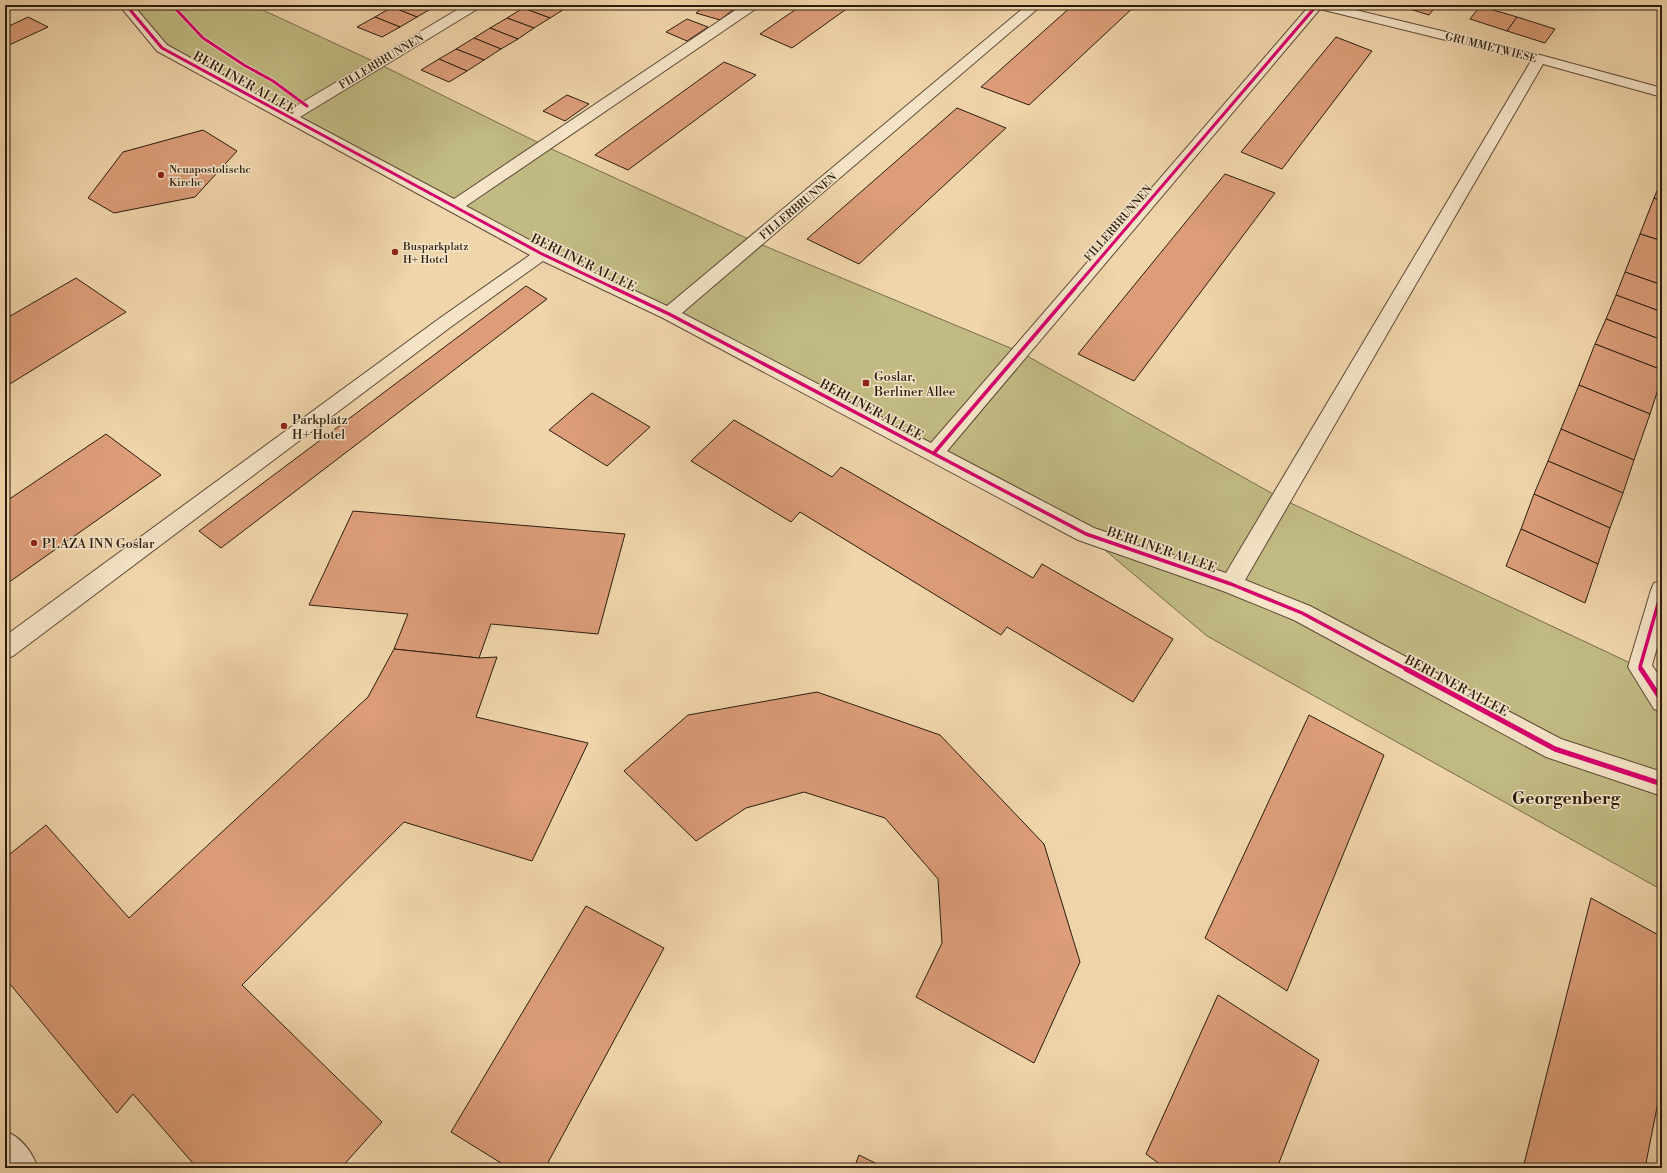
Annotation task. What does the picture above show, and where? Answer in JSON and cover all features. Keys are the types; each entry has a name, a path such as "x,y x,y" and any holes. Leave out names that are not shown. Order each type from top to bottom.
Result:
{"street":[{"name":"BERLINER ALLEE","path":"126,5 162,48 456,206 542,254 669,314 1086,534 1231,584 1302,613 1555,749 1662,784"},
{"name":"FILLERBRUNNEN","path":"288,117 474,5"},
{"path":"456,206 752,5"},
{"name":"FILLERBRUNNEN","path":"669,314 1036,5"},
{"name":"FILLERBRUNNEN","path":"934,453 1318,5"},
{"name":"GRUMMETWIESE","path":"1318,5 1539,59 1662,93"},
{"path":"1231,584 1539,59"},
{"path":"5,649 446,322 542,254"},
{"path":"1662,590 1640,666 1662,701"},
{"path":"5,1146 23,1168"}],"shaded area":[{"path":"126,5 252,5 377,63 545,146 755,242 1020,352 1282,499 1662,678 1662,890 1207,636 1086,534 162,48"}],"building":[{"path":"395,5 429,5 434,7 417,17 392,7"},
{"path":"527,5 557,5 566,8 550,18 523,8"},
{"path":"706,5 721,5 734,9 720,20 696,13"},
{"path":"802,5 852,5 792,48 760,34"},
{"path":"1073,5 1136,5 1029,105 981,87"},
{"path":"1397,5 1437,5 1429,15"},
{"path":"1480,6 1517,17 1507,31 1470,19"},
{"path":"392,7 417,17 400,27 375,17"},
{"path":"523,8 550,18 534,28 507,18"},
{"path":"28,17 48,27 5,47 5,28"},
{"path":"375,17 400,27 382,37 357,27"},
{"path":"1517,17 1555,29 1545,43 1507,31"},
{"path":"507,18 534,28 518,39 490,28"},
{"path":"687,19 708,27 687,41 666,32"},
{"path":"490,28 518,39 501,49 474,38"},
{"path":"1336,37 1372,51 1282,169 1241,152"},
{"path":"474,38 501,49 484,60 456,49"},
{"path":"456,49 484,60 467,71 439,59"},
{"path":"439,59 467,71 449,82 421,70"},
{"path":"724,62 756,75 628,170 595,155"},
{"path":"567,95 589,104 565,121 543,111"},
{"path":"957,108 1006,128 859,264 807,239"},
{"name":"Neuapostolische Kirche","path":"203,130 237,151 195,197 114,213 88,198 123,152"},
{"path":"1225,174 1275,193 1134,381 1078,354"},
{"path":"1662,179 1662,201 1654,198"},
{"path":"1654,198 1662,201 1662,241 1640,234"},
{"path":"1640,234 1662,241 1662,285 1625,272"},
{"path":"1625,272 1662,285 1662,312 1616,295"},
{"path":"76,278 126,312 5,387 5,319"},
{"path":"526,286 547,299 221,548 199,531"},
{"path":"1616,295 1662,312 1662,340 1606,319"},
{"path":"1606,319 1662,340 1662,370 1595,344"},
{"path":"1595,344 1662,370 1662,377 1650,414 1579,385"},
{"path":"1579,385 1650,414 1634,460 1561,429"},
{"path":"592,393 650,427 607,466 549,430"},
{"path":"734,420 832,477 841,467 1033,578 1042,564 1173,639 1133,702 1007,627 1001,635 800,512 791,522 691,461"},
{"path":"1561,429 1634,460 1623,493 1548,461"},
{"name":"PLAZA INN Goslar","path":"106,434 161,475 5,585 5,502"},
{"path":"1548,461 1623,493 1610,528 1534,494"},
{"path":"1534,494 1610,528 1598,564 1521,529"},
{"path":"353,511 625,534 598,634 491,624 479,658 394,649 408,614 309,605"},
{"path":"1521,529 1598,564 1585,603 1506,566"},
{"path":"394,649 479,658 497,657 476,717 588,743 532,861 404,822 242,985 382,1122 341,1168 197,1168 133,1094 117,1113 5,978 5,858 46,825 129,918 368,697"},
{"path":"817,692 940,735 1044,844 1080,962 1034,1063 916,997 942,943 938,879 885,818 804,792 746,808 696,841 624,771 688,715"},
{"path":"1309,715 1384,755 1287,991 1205,938"},
{"path":"1591,898 1662,937 1662,1082 1645,1168 1523,1168"},
{"path":"586,906 664,948 545,1168 509,1168 451,1132"},
{"path":"1218,995 1319,1060 1277,1168 1165,1168 1146,1154"},
{"path":"859,1155 885,1168 854,1168"}],"marked path":[{"path":"5,11 22,5"}],"cycle path":[{"path":"126,5 162,48 190,64 542,254 669,314 1086,534 1231,584 1302,613 1555,749 1662,784"},
{"path":"172,5 203,38 244,65 273,81 307,106"},
{"path":"934,453 1317,5"},
{"path":"1662,590 1640,667 1662,701"}],"place":[{"name":"Neuapostolische Kirche","path":"161,175"},
{"name":"Busparkplatz H+ Hotel","path":"395,252"},
{"name":"Goslar, Berliner Allee","path":"866,383"},
{"name":"Parkplatz H+ Hotel","path":"284,426"},
{"name":"PLAZA INN Goslar","path":"34,543"}],"district":[{"name":"Georgenberg","path":"1566,798"}]}
